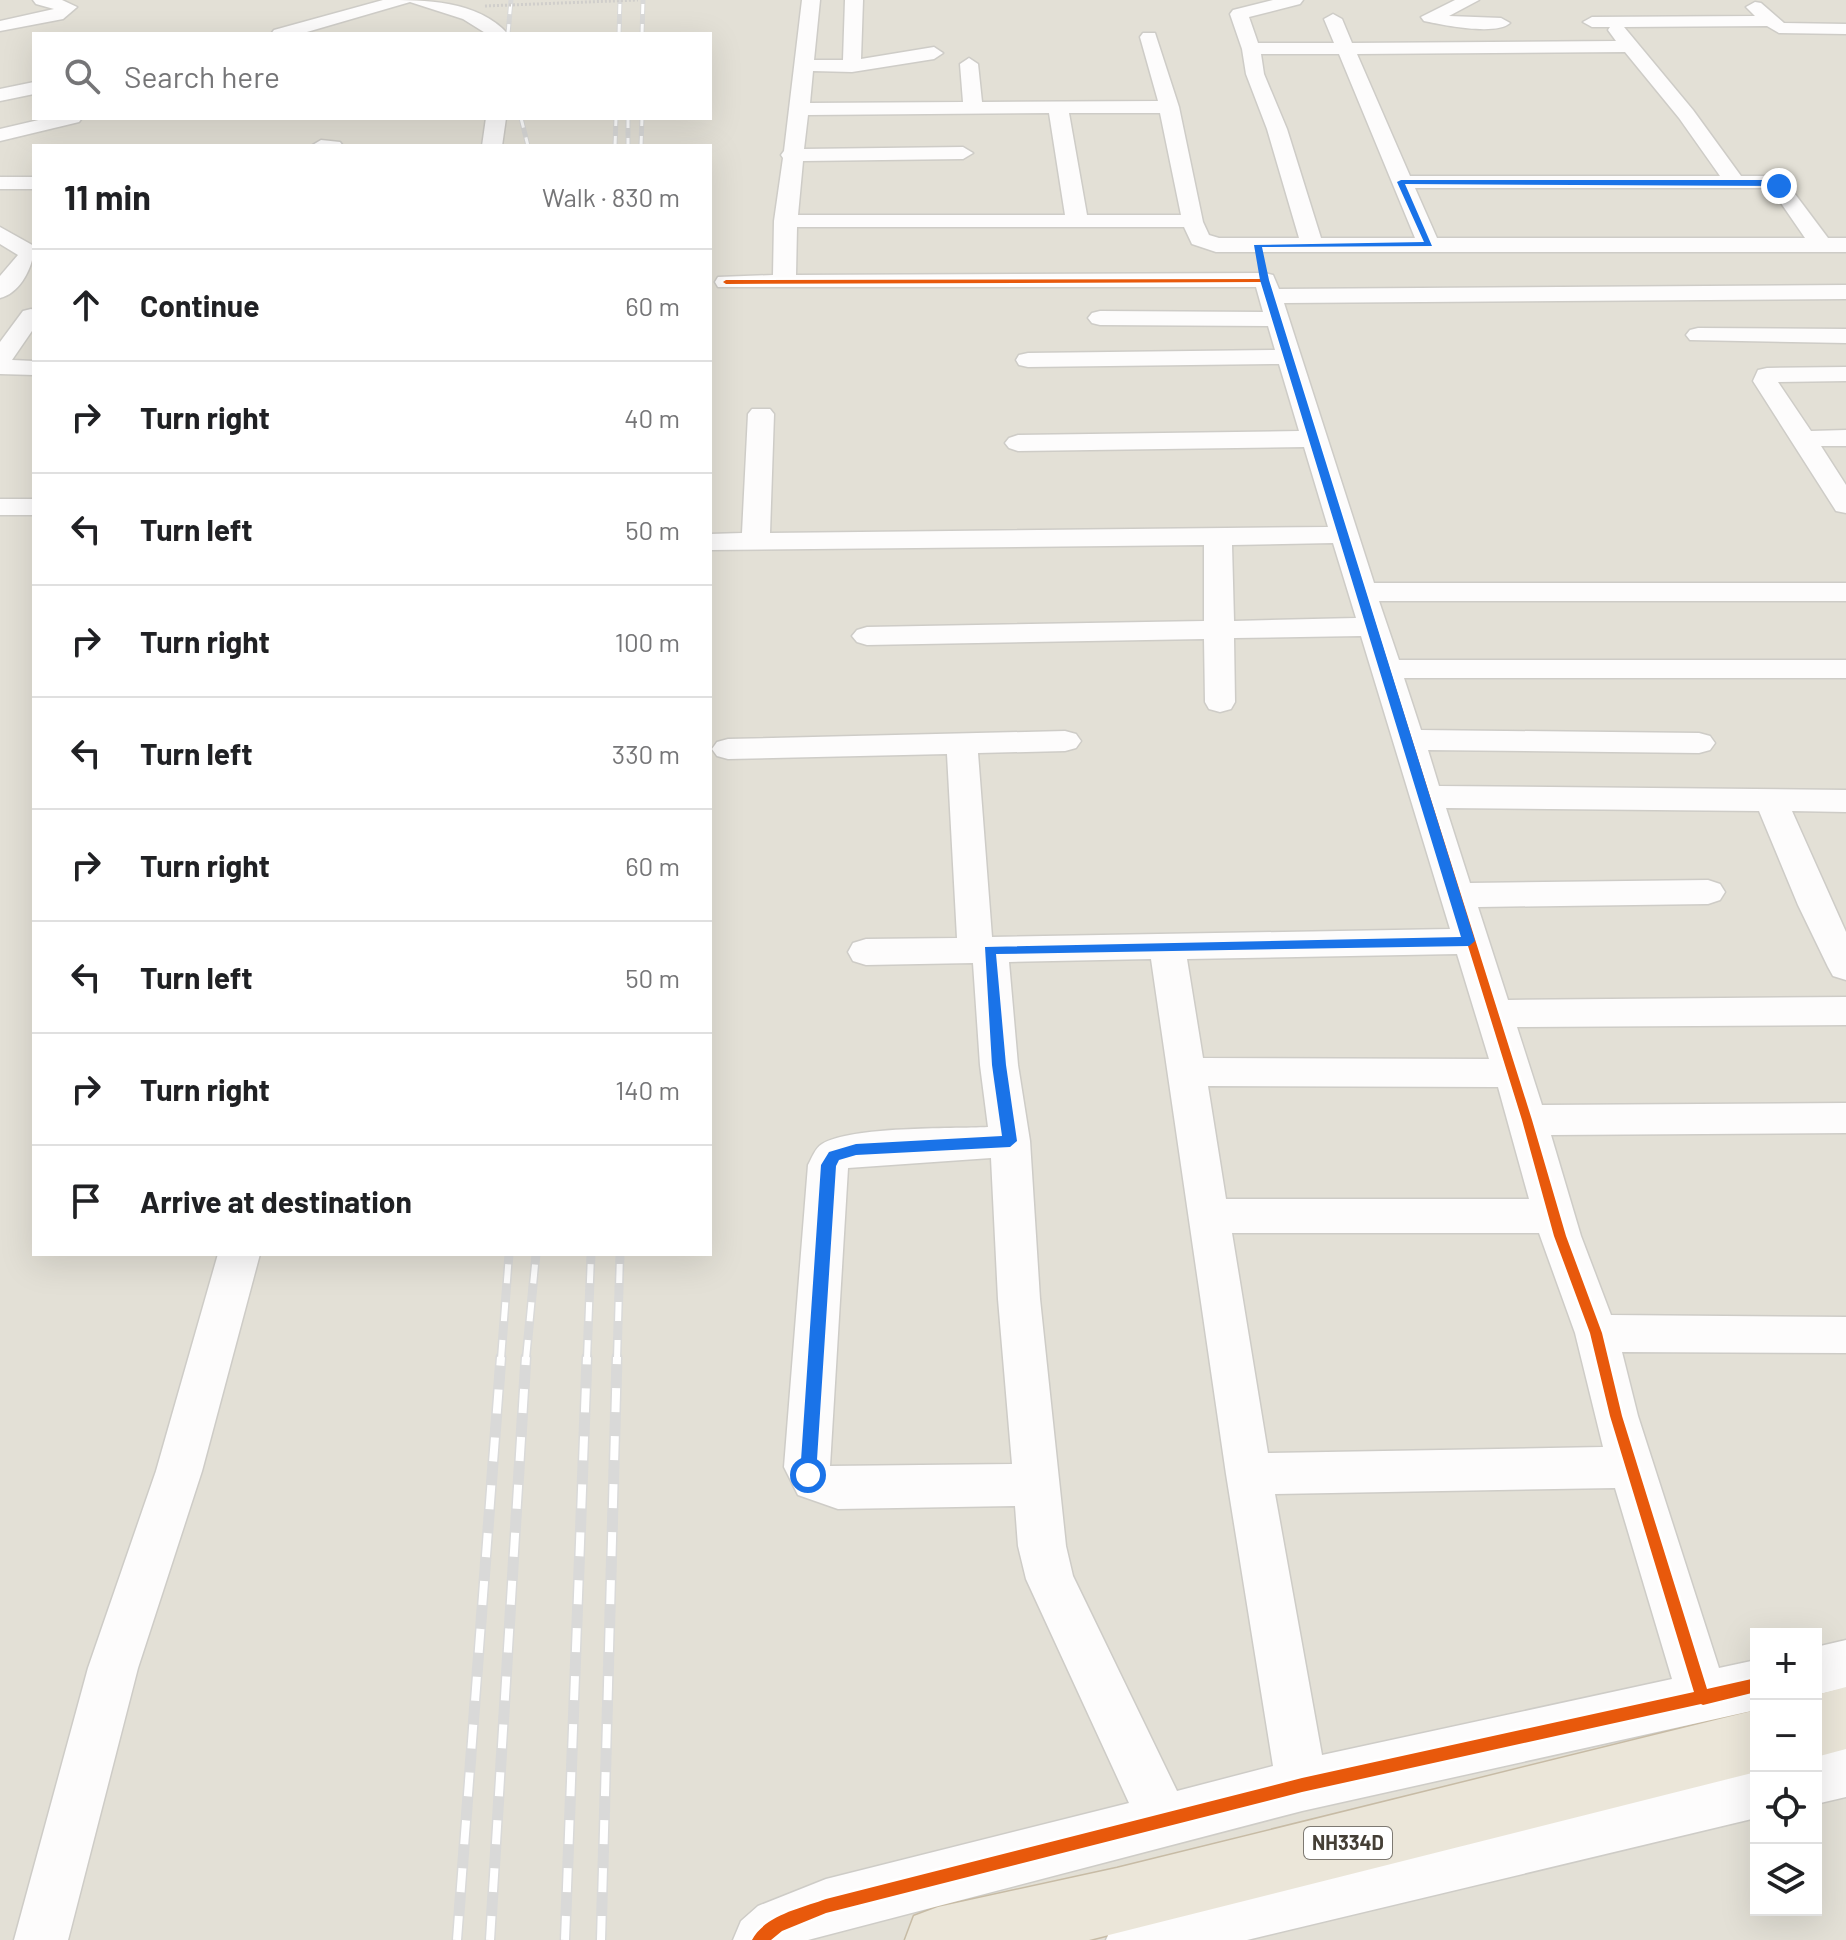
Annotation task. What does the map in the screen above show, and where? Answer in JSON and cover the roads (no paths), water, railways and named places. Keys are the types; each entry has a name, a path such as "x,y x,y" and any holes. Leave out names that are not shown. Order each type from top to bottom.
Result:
{"highway":[{"path":"1822,1724 1846,1718"},
{"name":"NH334D","path":"938,1940 1117,1901 1750,1743"}],"street":[{"path":"0,26 57,15 68,7 42,0"},
{"path":"279,29 402,0"},
{"path":"417,0 469,15 497,32"},
{"path":"784,282 791,155 801,109 811,0"},
{"path":"852,66 854,0"},
{"path":"1294,0 1239,14 1251,49 1255,74 1277,129 1312,245"},
{"path":"1470,0 1430,17 1469,23 1527,23"},
{"path":"1759,10 1785,29 1846,29"},
{"path":"1570,23 1759,10 1802,10"},
{"path":"1333,19 1429,245"},
{"path":"1611,22 1735,182"},
{"path":"1149,37 1169,107 1193,222 1200,239 1208,244 1846,245"},
{"path":"1251,49 1631,46"},
{"path":"805,65 852,66 934,53"},
{"path":"969,64 973,108"},
{"path":"0,95 32,88"},
{"path":"801,109 1169,107"},
{"path":"1058,108 1077,221"},
{"path":"0,135 64,120"},
{"path":"492,144 496,120"},
{"path":"791,155 963,153"},
{"path":"1401,182 1775,183 1822,246"},
{"path":"0,183 32,183"},
{"path":"785,221 1193,222"},
{"path":"0,234 28,252 28,268 0,291"},
{"path":"1258,245 1288,357 1527,1120 1554,1216 1596,1333 1631,1467 1703,1698"},
{"path":"1402,245 1425,295"},
{"path":"726,282 1271,298 1846,292"},
{"path":"1100,318 1271,298"},
{"path":"0,315 32,316"},
{"path":"0,359 32,316"},
{"path":"1698,335 1846,336"},
{"path":"1028,360 1288,357"},
{"path":"0,367 32,368"},
{"path":"1846,374 1767,375 1765,381 1806,439 1846,505"},
{"path":"756,541 761,414"},
{"path":"1806,439 1846,438"},
{"path":"1018,443 1314,439"},
{"path":"0,507 32,507"},
{"path":"712,542 1344,535"},
{"path":"1218,537 1220,702"},
{"path":"1361,592 1846,592"},
{"path":"867,636 1372,627"},
{"path":"1385,669 1846,669"},
{"path":"1407,740 1699,743"},
{"path":"728,749 1065,741"},
{"path":"962,744 982,950 1010,1141 1019,1299 1042,1546 1050,1579 1164,1820"},
{"path":"1425,797 1846,801"},
{"path":"1771,800 1815,905 1846,967"},
{"path":"1455,895 1708,892"},
{"path":"866,952 1469,941"},
{"path":"1167,947 1249,1474 1302,1785"},
{"path":"1492,1014 1846,1011"},
{"path":"1186,1072 1510,1073"},
{"path":"1527,1120 1846,1118"},
{"path":"1010,1141 856,1150 834,1156 828,1165 807,1467 812,1480 820,1485 838,1488 1036,1485"},
{"path":"1208,1216 1554,1216"},
{"path":"41,1940 113,1668 179,1471 238,1256"},
{"path":"1596,1333 1846,1335"},
{"path":"1249,1474 1631,1467"},
{"path":"1822,1670 1846,1664"},
{"path":"760,1940 777,1925 826,1906 1302,1785 1750,1686"},
{"path":"1822,1777 1846,1771"},
{"path":"1133,1940 1750,1793"}],"railway":[{"path":"508,32 511,0"},
{"path":"619,32 620,0"},
{"path":"642,32 643,0"},
{"path":"522,120 528,144"},
{"path":"615,144 616,120"},
{"path":"628,120 628,144"},
{"path":"641,144 642,120"},
{"path":"501,1359 509,1256"},
{"path":"526,1359 536,1256"},
{"path":"587,1359 591,1256"},
{"path":"617,1359 620,1256"},
{"path":"457,1940 501,1357"},
{"path":"490,1940 526,1357"},
{"path":"565,1940 587,1357"},
{"path":"601,1940 617,1357"}]}
